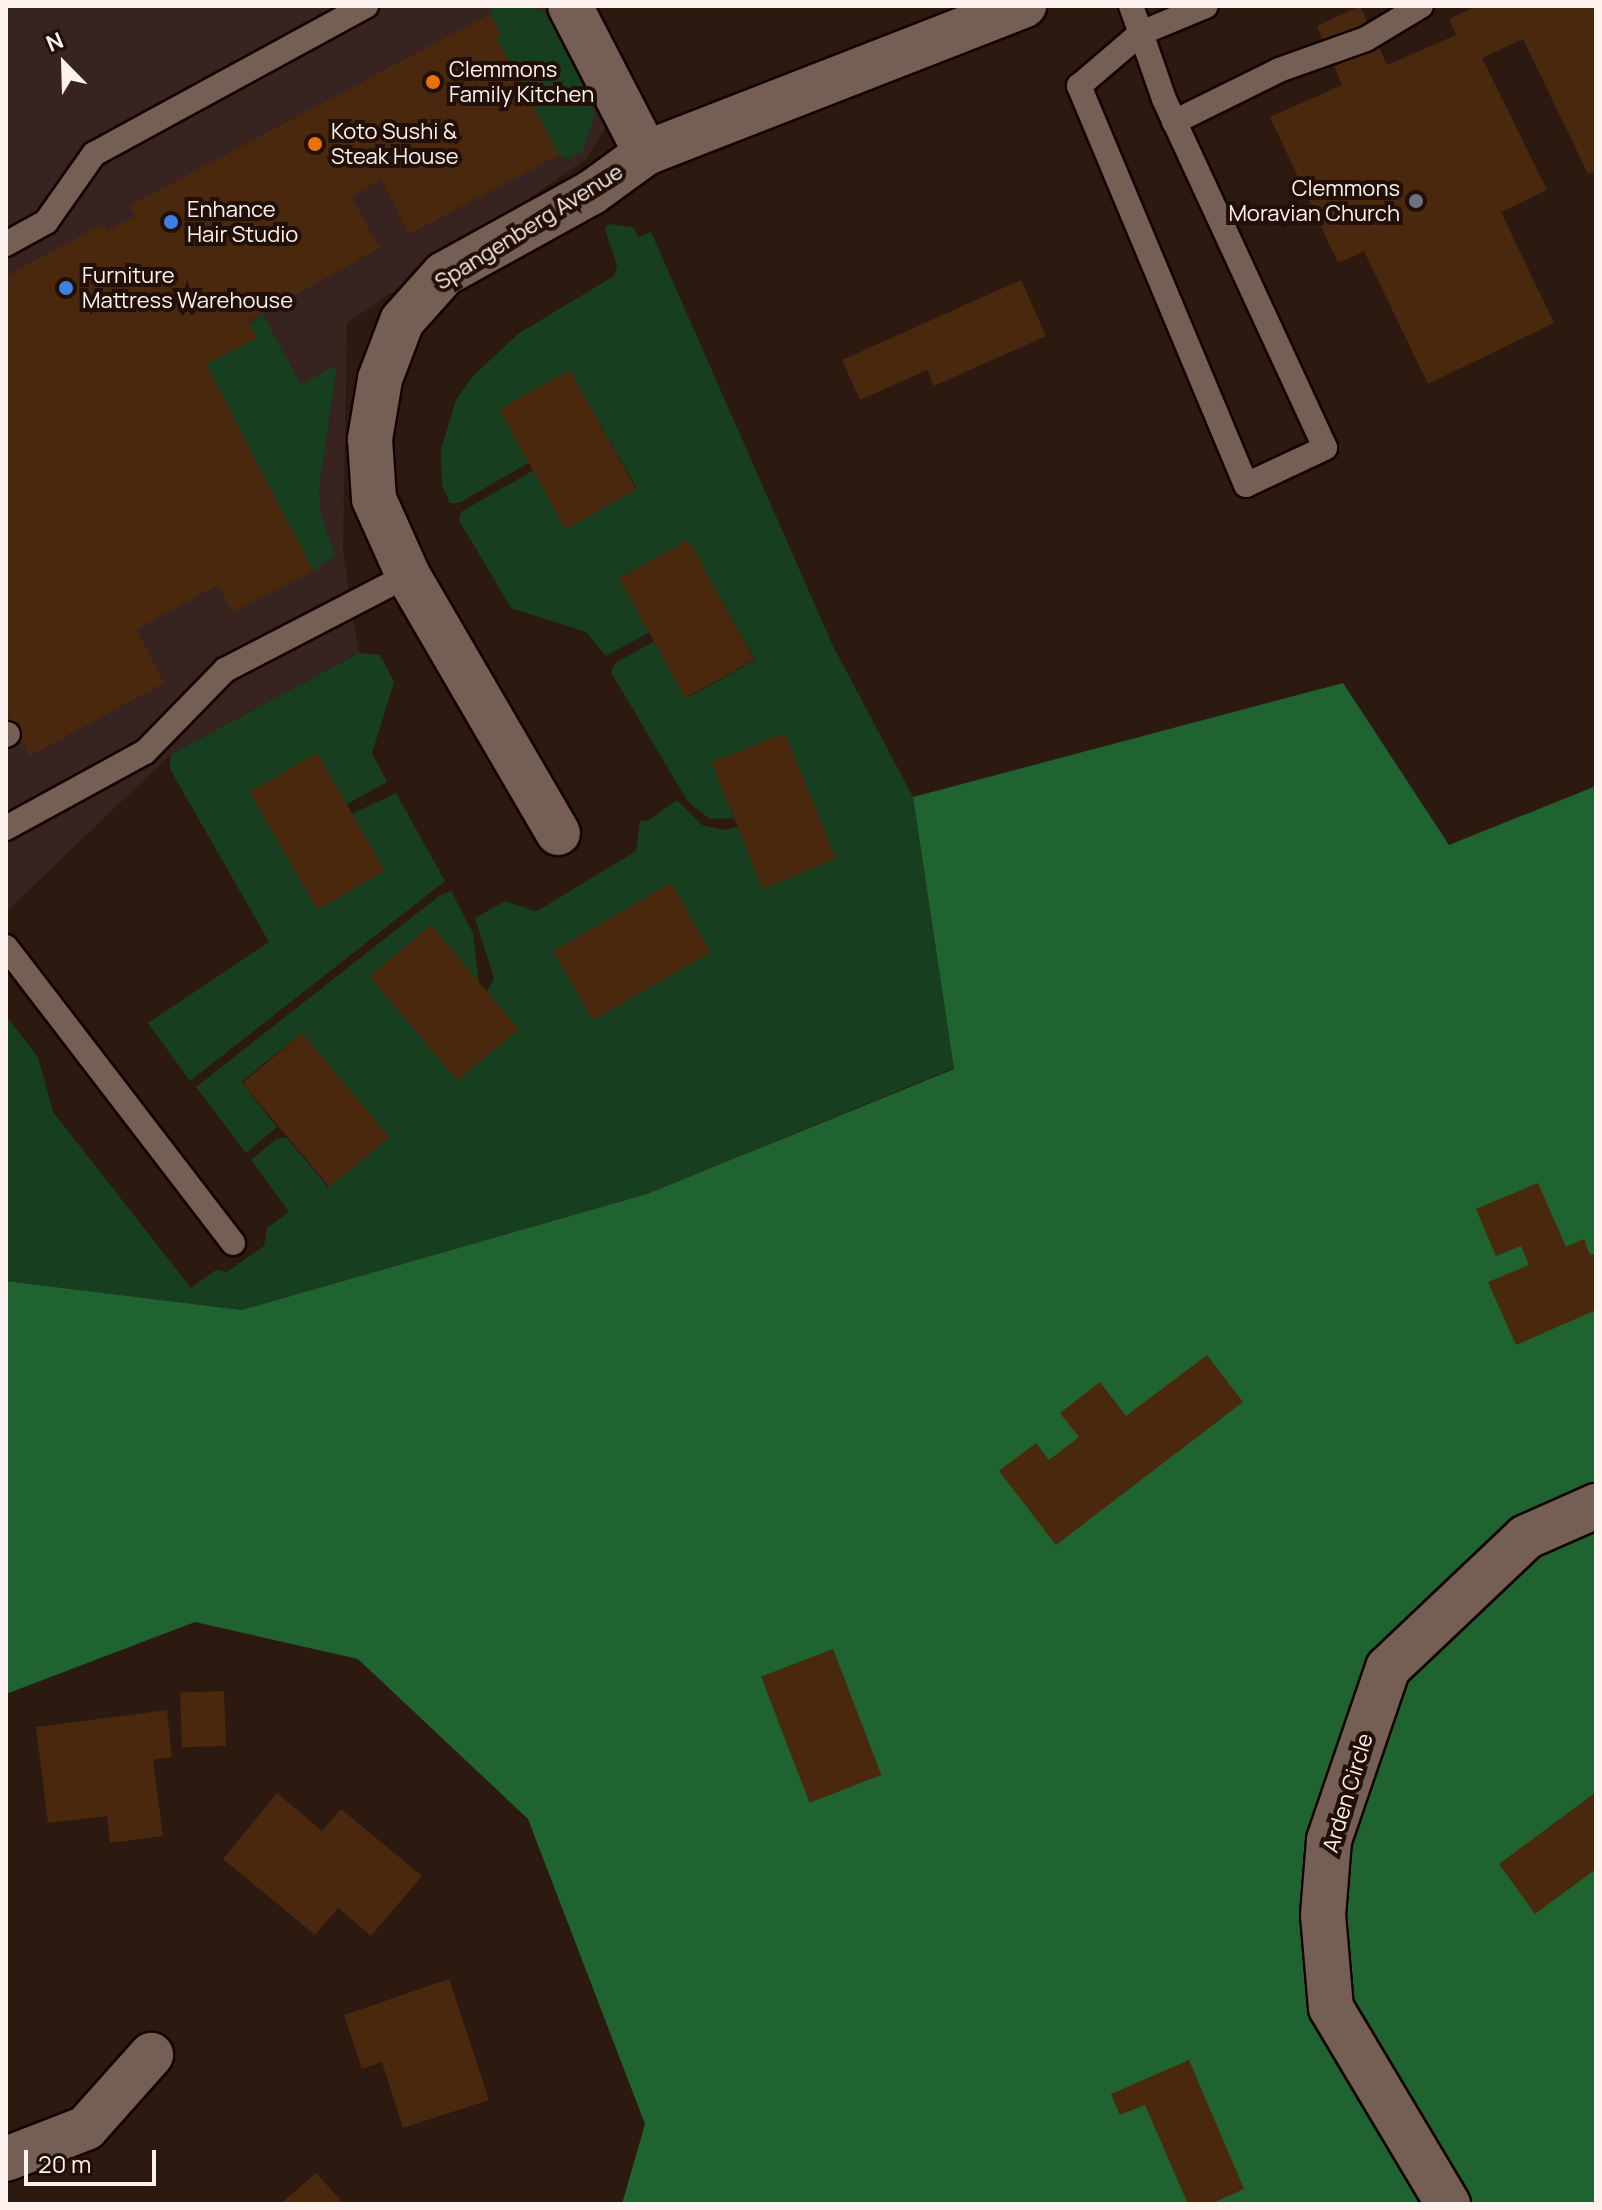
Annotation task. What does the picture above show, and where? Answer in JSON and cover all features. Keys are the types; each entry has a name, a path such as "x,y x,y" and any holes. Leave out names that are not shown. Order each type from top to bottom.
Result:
{"street":[{"name":"Spangenberg Avenue","path":"570,6 646,153"},
{"name":"Spangenberg Avenue","path":"558,833 408,575 374,499 370,439 380,379 402,321 444,274 591,193 646,153 1024,6"},
{"name":"Arden Circle","path":"1448,2204 1331,2008 1323,1915 1329,1840 1388,1668 1526,1537 1596,1506"},
{"path":"6,2159 86,2128 151,2055"}],"lane":[{"path":"6,244 46,222 94,154 366,6"},
{"path":"1131,6 1141,33 1174,122 1325,448 1246,485 1079,86 1141,33 1206,6"},
{"path":"1174,122 1279,70 1366,39 1421,6"},
{"path":"6,828 145,752 225,670 408,575"},
{"path":"6,947 233,1243"}],"shaded area":[{"path":"6,6 552,6 609,122 586,159 347,323 343,551 359,653 170,755 6,912"}],"green space":[{"path":"493,6 524,6 543,11 553,21 595,113 583,151 570,159 559,155 496,37 501,34 490,14"},
{"path":"608,224 633,227 638,237 651,232 833,646 913,797 954,1068 647,1194 242,1310 6,1281 6,1016 38,1057 53,1112 191,1288 216,1270 227,1272 264,1246 267,1228 289,1212 251,1160 276,1139 286,1137 328,1187 388,1137 302,1033 241,1082 277,1127 246,1153 196,1087 439,896 451,891 473,933 479,983 371,976 457,1080 518,1030 487,992 494,978 475,918 505,901 535,911 542,908 636,851 640,820 648,821 677,800 702,825 723,830 738,827 763,888 835,859 785,734 712,763 734,818 710,819 688,802 611,672 615,663 655,641 687,698 755,660 688,540 619,578 650,632 606,656 586,632 511,608 459,520 461,512 534,470 567,528 637,489 570,371 500,410 530,462 459,503 450,503 442,485 441,449 456,400 472,377 518,334 614,276 617,266 605,229"},
{"path":"262,313 301,385 337,365 319,488 320,511 335,556 313,571 206,364"},
{"path":"359,653 380,655 394,682 372,753 387,782 347,804 352,814 396,793 445,881 190,1081 148,1023 269,942 170,769 170,755"},
{"path":"1343,683 1449,845 1596,786 1596,2204 622,2204 645,2124 528,1819 358,1659 195,1622 6,1694 6,1281 242,1310 647,1194 954,1069 913,797"}],"building":[{"name":"Clemmons Moravian Church","path":"1360,6 1387,65 1456,35 1449,19 1477,6 1596,6 1596,171 1588,174 1523,39 1482,58 1547,190 1501,212 1554,323 1428,384 1364,251 1338,263 1270,117 1342,85 1317,26"},
{"path":"490,14 501,34 496,37 559,155 409,234 381,180 351,196 380,248 248,321 257,338 206,364 313,571 233,612 217,585 136,630 164,683 30,756 6,711 6,276 103,224 107,231 135,216 129,206"},
{"path":"1021,280 1046,336 934,386 927,370 860,400 842,360"},
{"path":"570,370 636,490 566,529 499,409"},
{"path":"688,540 754,660 685,698 619,578"},
{"path":"785,733 836,859 763,889 712,763"},
{"path":"317,753 385,871 317,910 249,792"},
{"path":"671,883 711,952 593,1020 553,951"},
{"path":"431,925 518,1029 457,1081 370,976"},
{"path":"302,1033 389,1137 330,1187 242,1083"},
{"path":"1538,1183 1566,1247 1584,1239 1590,1255 1596,1253 1596,1310 1516,1345 1488,1282 1529,1265 1521,1246 1496,1256 1476,1209"},
{"path":"1207,1355 1243,1402 1056,1545 999,1471 1036,1443 1049,1460 1079,1437 1060,1413 1100,1382 1126,1416"},
{"path":"833,1649 881,1775 809,1803 761,1677"},
{"path":"224,1691 226,1746 182,1748 180,1693"},
{"path":"167,1710 172,1757 153,1760 163,1836 110,1843 107,1816 48,1823 36,1727"},
{"path":"1596,1792 1596,1869 1535,1914 1499,1864"},
{"path":"277,1793 322,1831 341,1809 422,1876 371,1936 338,1908 315,1935 223,1859"},
{"path":"449,1979 489,2100 403,2128 382,2062 362,2069 344,2015"},
{"path":"1189,2060 1244,2189 1211,2204 1188,2204 1145,2105 1120,2115 1111,2094"},
{"path":"316,2173 344,2204 280,2204"}],"place":[{"name":"Clemmons Family Kitchen","path":"433,82"},
{"name":"Koto Sushi & Steak House","path":"315,144"},
{"name":"Clemmons Moravian Church","path":"1416,201"},
{"name":"Enhance Hair Studio","path":"171,222"},
{"name":"Furniture Mattress Warehouse","path":"66,288"}]}
